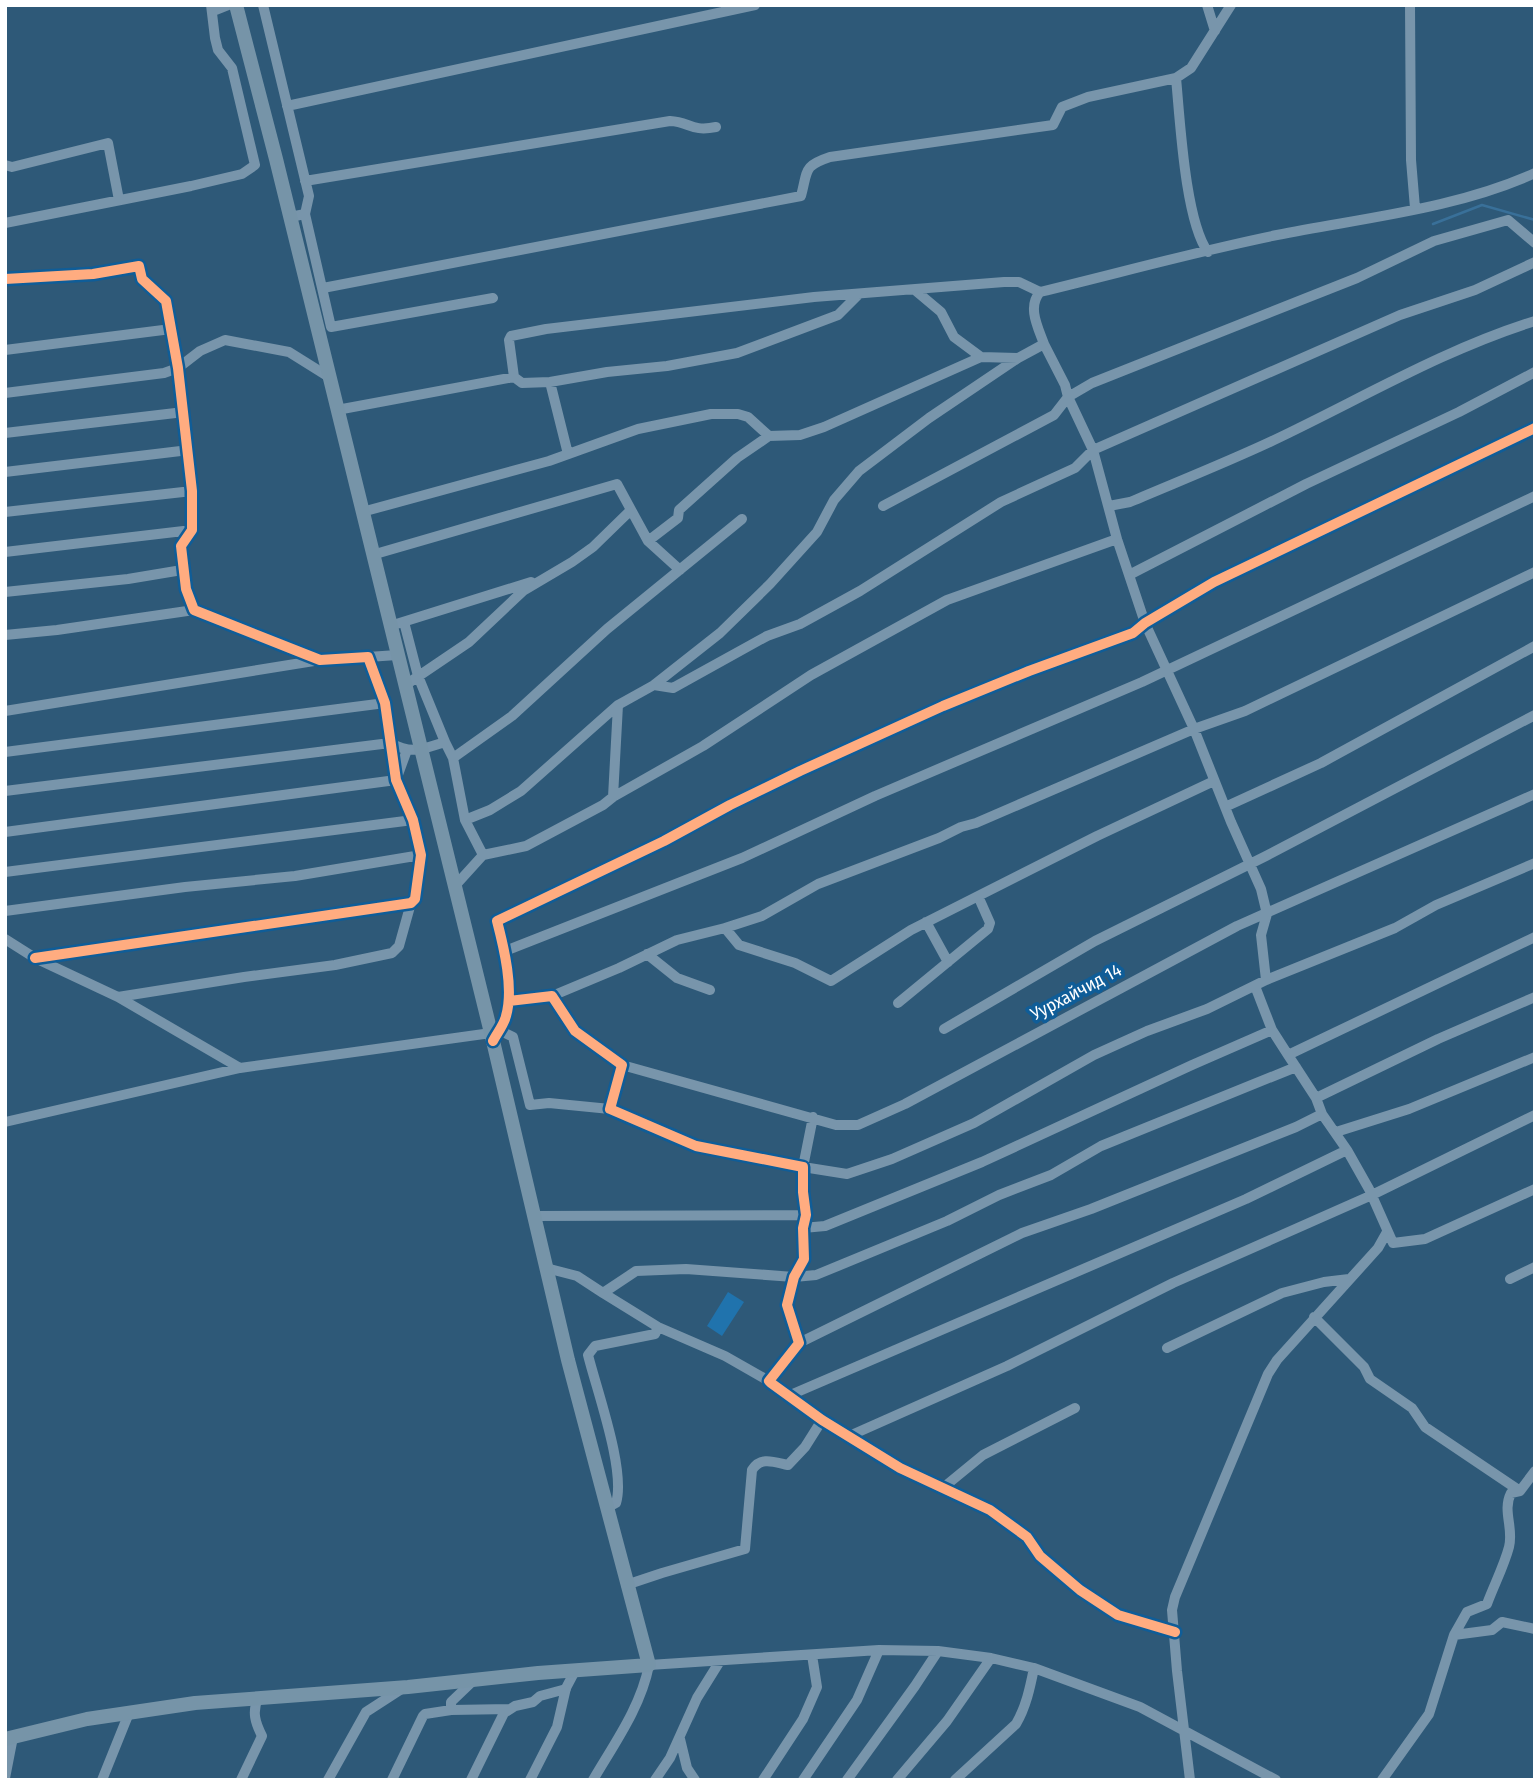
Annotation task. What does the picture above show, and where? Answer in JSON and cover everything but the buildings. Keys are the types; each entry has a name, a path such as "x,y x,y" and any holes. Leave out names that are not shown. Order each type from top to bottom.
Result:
{"main road":[{"path":"9,1738 50,1727 195,1703 403,1688 649,1665 626,1586 533,1216 494,1035 413,750 397,655 397,624 372,555 236,5"}],"street":[{"path":"5,223 225,178 242,174 255,165 232,68 218,50 215,38 212,8 228,5"},
{"path":"262,5 309,196 305,214 331,327 493,298"},
{"path":"287,106 755,5"},
{"path":"1207,5 1215,31"},
{"path":"323,288 800,196 812,163 830,157 1053,125 1062,107 1088,97 1175,78 1191,68 1231,5"},
{"path":"1410,5 1411,160 1415,208"},
{"path":"1175,78 1187,179 1197,233 1208,252"},
{"path":"305,181 670,121 682,121 690,128 716,127"},
{"path":"5,165 12,167 108,143 119,200"},
{"path":"1266,980 1261,935 1267,915 1261,889 1194,729 1145,623 1093,450 1044,344 1033,311 1035,298 1040,292 1276,235 1397,214 1486,191 1535,173"},
{"path":"290,217 305,214"},
{"path":"883,506 1054,415 1068,397 1092,383 1357,278 1434,241 1508,220 1535,243"},
{"path":"654,685 673,688 767,636 800,624 860,591 1001,502 1075,468 1093,450 1400,315 1475,289 1535,262"},
{"path":"5,279 93,274 139,266 142,279 166,301 189,450 192,530 181,546 183,570 194,610"},
{"path":"514,377 509,340 516,334 814,297 1018,282 1040,292"},
{"path":"916,290 941,312 954,337 981,357"},
{"path":"337,410 514,377 523,383 550,382 737,354 838,315 858,295"},
{"path":"1109,506 1130,502 1271,442 1441,357 1493,334 1535,321"},
{"path":"5,350 171,329"},
{"path":"5,393 164,373 178,368 200,351 225,340 289,352 329,377"},
{"path":"466,820 491,810 521,791 618,705 654,685 720,633 770,584 817,532 834,500 859,471 929,418 1018,358 1044,344"},
{"path":"648,541 678,518 679,510 737,458 769,436 800,435 824,427 981,357 1018,358"},
{"path":"1129,575 1306,484 1459,412 1535,372"},
{"path":"550,382 568,454"},
{"path":"5,433 184,412"},
{"path":"362,512 568,454 638,429 710,414 738,414 748,417 769,436"},
{"path":"494,1035 506,1018 509,1001 505,951 496,921 829,758 972,694 1133,633 1214,582 1535,428"},
{"path":"5,472 189,450"},
{"path":"372,555 617,484 648,541 680,570"},
{"path":"5,512 192,491"},
{"path":"505,951 742,858 875,796 1142,682 1535,496"},
{"path":"404,686 469,642 523,591 593,547 631,510"},
{"path":"453,758 512,716 607,629 742,519"},
{"path":"5,552 192,530"},
{"path":"454,887 483,855 526,846 603,805 703,746 811,675 947,600 1118,539"},
{"path":"5,592 128,579 183,570"},
{"path":"509,1001 552,996 677,940 762,916 818,884 939,838 1194,729 1245,711 1535,572"},
{"path":"483,855 466,820 453,758 397,624 550,576"},
{"path":"5,635 194,610 320,660"},
{"path":"1225,807 1321,763 1535,646"},
{"path":"5,711 320,660 397,655"},
{"path":"118,997 244,976 335,965 392,953 399,946 411,903 415,899 421,855 413,820 396,780 385,703 368,657"},
{"path":"5,752 385,703"},
{"path":"613,797 618,705"},
{"path":"944,1029 1054,963 1535,715"},
{"path":"5,791 390,743 413,750 445,742"},
{"path":"396,780 413,750"},
{"path":"5,832 396,780"},
{"path":"725,928 739,945 795,963 831,981 926,922 1097,836 1214,782"},
{"name":"Уурхайчид 14","path":"622,1065 836,1125 859,1125 905,1104 1237,926 1535,794"},
{"path":"5,872 413,820"},
{"path":"5,911 184,887 295,876 421,855"},
{"path":"5,1122 240,1068 494,1035 513,1037 530,1105 549,1103 610,1110 696,1146 847,1174 974,1123 1094,1055 1147,1031 1207,1009 1266,980 1395,928 1436,905 1535,863"},
{"path":"898,1003 988,929 990,923 978,896"},
{"path":"36,958 411,903"},
{"path":"926,922 948,962"},
{"path":"1288,1055 1535,937"},
{"path":"5,939 36,958 118,997 240,1068"},
{"path":"647,954 677,978 710,990"},
{"path":"1255,986 1272,1030 1316,1098 1322,1114 1347,1150 1372,1195 1393,1243 1425,1239 1535,1189"},
{"path":"552,996 575,1031 622,1065 610,1110"},
{"path":"1316,1098 1438,1039 1535,997"},
{"path":"803,1228 825,1226 982,1162 1272,1030"},
{"path":"1336,1132 1409,1109 1535,1057"},
{"path":"603,1293 636,1271 712,1270 794,1277 816,1275 1051,1175 1101,1146 1296,1068"},
{"path":"769,1381 799,1343 1022,1233 1091,1209 1296,1127 1322,1114"},
{"path":"847,1437 1007,1366 1173,1283 1372,1195 1535,1115"},
{"path":"799,1343 787,1305 794,1277 804,1259 803,1228 806,1215 803,1167 813,1117"},
{"path":"788,1396 1246,1199 1347,1150"},
{"path":"533,1216 806,1215"},
{"path":"1190,1780 1172,1610 1175,1597 1268,1374 1314,1317 1378,1248 1387,1232"},
{"path":"1510,1279 1535,1267"},
{"path":"546,1268 577,1276 658,1327 725,1356 769,1381 847,1437 900,1468 990,1510 1027,1536 1040,1556 1080,1590 1118,1615 1175,1632"},
{"path":"1167,1348 1282,1293 1349,1279"},
{"path":"1314,1317 1364,1367 1370,1379 1412,1408 1425,1427 1520,1491"},
{"path":"607,1508 616,1503 618,1495 617,1468 588,1355 595,1346 655,1334 658,1327"},
{"path":"944,1487 984,1455 1075,1408"},
{"path":"626,1586 745,1549 752,1470 764,1460 788,1465 805,1447 822,1420"},
{"path":"1382,1780 1429,1714 1454,1635 1467,1612 1487,1604 1509,1546 1507,1500 1511,1493 1520,1491 1535,1471"},
{"path":"1454,1635 1492,1630 1502,1622 1535,1629"},
{"path":"593,1780 643,1688 649,1665 879,1650 938,1651 991,1658 1034,1668 1140,1707 1276,1780"},
{"path":"803,1780 857,1700 879,1650"},
{"path":"848,1780 938,1651"},
{"path":"763,1780 803,1719 817,1687 812,1655"},
{"path":"897,1780 947,1721 991,1658"},
{"path":"655,1780 680,1739 697,1698 720,1661"},
{"path":"957,1779 1016,1724 1023,1713 1034,1668"},
{"path":"530,1780 557,1727 566,1689 575,1671"},
{"path":"451,1710 451,1702 474,1680"},
{"path":"327,1780 366,1712 403,1688"},
{"path":"471,1780 503,1713 566,1689"},
{"path":"241,1780 262,1736 254,1711 258,1698"},
{"path":"392,1780 425,1714 451,1710 510,1709"},
{"path":"102,1780 130,1713"},
{"path":"5,1778 9,1738"},
{"path":"680,1739 687,1768 695,1780"}],"shaded area":[{"path":"728,1292 744,1302 722,1336 707,1326"}],"waterway":[{"path":"1433,224 1482,205 1535,220"}],"cycle path":[{"path":"5,279 93,274 139,266 142,279 166,301 178,368 192,491 192,530 181,546 186,589 194,610 320,660 368,657 385,703 396,780 413,820 421,855 415,899 411,903 35,958"},
{"path":"493,1041 505,1019 509,994 507,968 497,921 664,841 800,771 943,706 1133,633 1214,582 1535,428"},
{"path":"509,1001 552,996 575,1031 622,1065 610,1109 696,1146 803,1167 806,1215 803,1228 804,1259 794,1277 787,1305 799,1343 769,1381 771,1383 822,1420 900,1468 990,1510 1027,1537 1040,1556 1080,1590 1118,1615 1175,1632"}]}
